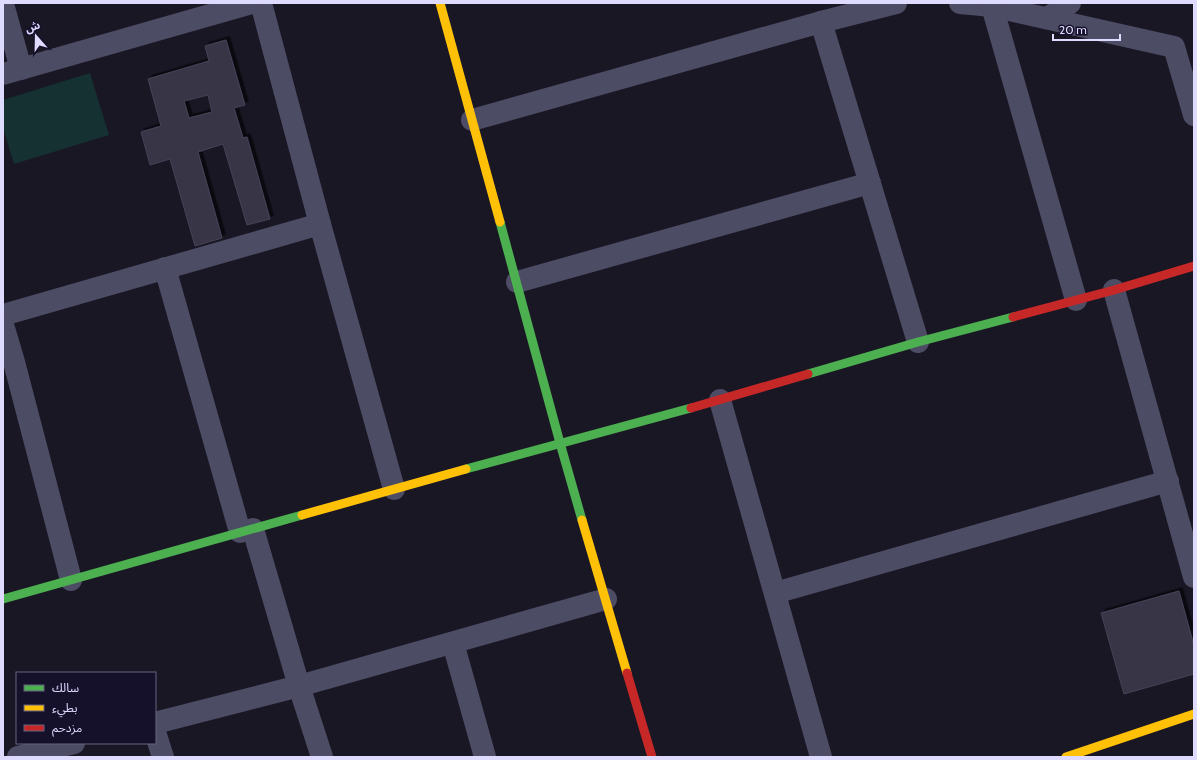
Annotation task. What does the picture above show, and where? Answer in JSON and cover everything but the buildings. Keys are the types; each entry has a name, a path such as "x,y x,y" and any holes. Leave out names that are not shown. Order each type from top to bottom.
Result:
{"street":[{"path":"3,4 12,71 183,12 252,3"},
{"path":"261,3 320,224 394,489"},
{"path":"440,3 518,282 560,443 652,757"},
{"path":"472,120 821,22 896,3"},
{"path":"960,3 992,6 1174,47 1194,115"},
{"path":"1047,18 1070,3"},
{"path":"992,6 1076,300"},
{"path":"821,22 918,342"},
{"path":"518,282 870,182"},
{"path":"3,315 320,224"},
{"path":"3,599 394,489 720,400 918,342 1114,290 1194,266"},
{"path":"166,268 246,531 322,757"},
{"path":"1114,290 1194,577"},
{"path":"3,325 9,364 71,580"},
{"path":"720,400 821,757"},
{"path":"775,594 1168,481"},
{"path":"156,722 299,686 606,599"},
{"path":"453,642 485,757"},
{"path":"1066,757 1194,714"},
{"path":"156,735 163,757"},
{"path":"18,757 70,744"}],"green space":[{"path":"90,73 109,135 14,164 3,128 3,100"}],"traffic: fast":[{"path":"500,222 582,520"},
{"path":"808,374 918,342 1013,317"},
{"path":"466,469 691,408"},
{"path":"3,599 302,515"}],"traffic: slow":[{"path":"440,3 500,222"},
{"path":"302,515 466,469"},
{"path":"582,520 627,673"},
{"path":"1066,757 1194,714"}],"traffic: jam":[{"path":"1013,317 1114,290 1194,266"},
{"path":"691,408 808,374"},
{"path":"627,673 652,757"}]}
